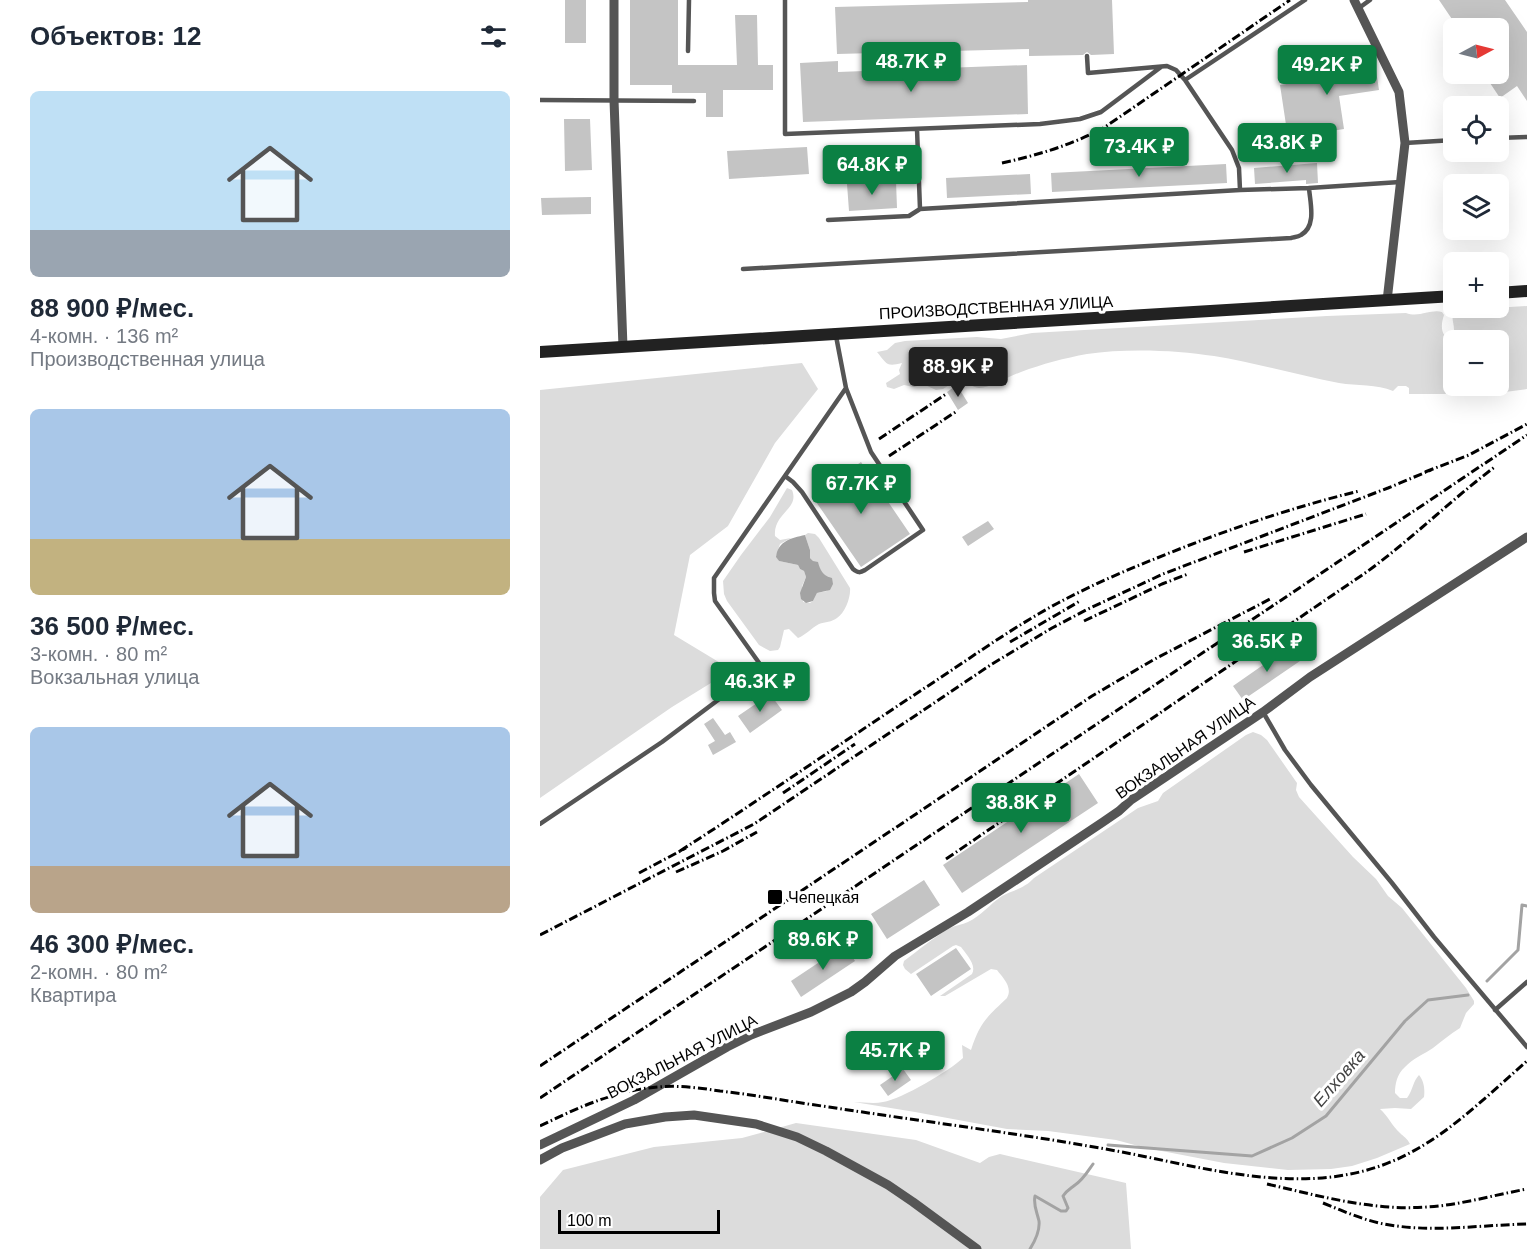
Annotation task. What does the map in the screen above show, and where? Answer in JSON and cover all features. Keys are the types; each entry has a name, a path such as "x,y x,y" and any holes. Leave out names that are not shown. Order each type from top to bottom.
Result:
{"main road":[{"path":"1509,292 1527,291"},
{"name":"ПРОИЗВОДСТВЕННАЯ УЛИЦА","path":"540,352 1443,297"}],"street":[{"path":"614,0 614,100 623,346"},
{"path":"1356,4 1399,92 1405,143 1387,301"},
{"name":"ВОКЗАЛЬНАЯ УЛИЦА","path":"540,1145 634,1100 751,1035 811,1012 851,992 895,956 1103,822 1153,784 1263,712 1310,677 1527,537"},
{"path":"540,1160 591,1135 625,1124 665,1117 694,1115 756,1124 797,1137 888,1185 977,1249"}],"lane":[{"path":"688,51 689,0"},
{"path":"786,0 785,134 1040,124 1080,119 1101,112 1161,67"},
{"path":"1185,80 1305,0"},
{"path":"1356,4 1370,0"},
{"path":"1087,56 1088,73 1172,67 1185,80 1232,150 1239,168 1240,190"},
{"path":"540,100 694,101"},
{"path":"917,129 920,209"},
{"path":"1509,137 1527,136"},
{"path":"1405,143 1443,141"},
{"path":"828,220 909,216 920,209 1400,182"},
{"path":"743,269 1291,238 1301,235 1308,228 1311,216 1309,188"},
{"path":"785,476 802,492 857,572 861,573 923,530 874,458 846,388 836,333"},
{"path":"540,824 662,742 762,668 715,601 714,578 846,388"},
{"path":"1263,712 1285,750 1311,785 1527,1047"},
{"path":"1495,1010 1526,984"}],"shaded area":[{"path":"1527,306 1527,389 1509,391 1509,330 1454,330 1453,318 1509,318 1509,307"},
{"path":"1438,311 1443,314 1443,394 1409,394 1409,388 1406,386 1398,386 1393,391 1374,386 1339,383 1214,356 1151,350 1102,352 1070,357 1029,369 979,388 963,379 943,389 936,390 923,384 914,387 904,385 894,389 887,387 886,383 900,374 902,363 887,364 877,352 905,341 977,337 1001,339 1032,333 1327,316 1406,313 1415,315"},
{"path":"802,363 818,389 775,443 728,526 690,555 674,635 732,670 672,707 540,798 540,390"},
{"path":"787,488 792,490 792,502 775,528 775,536 780,540 791,538 780,544 776,556 779,561 798,565 804,571 806,577 802,586 803,602 810,603 817,593 827,591 829,577 824,575 810,558 805,535 808,533 815,534 819,538 850,588 850,592 845,609 840,616 819,624 798,638 789,629 784,630 778,650 770,651 759,645 727,601 723,581 770,517"},
{"path":"805,535 810,558 818,562 822,572 832,578 833,584 830,590 817,593 813,601 806,603 801,599 800,593 806,577 804,571 798,565 779,561 776,557 782,544"},
{"path":"1253,732 1267,740 1297,783 1296,790 1299,797 1376,879 1388,896 1402,908 1474,1001 1460,1028 1411,1062 1398,1076 1395,1093 1400,1098 1407,1098 1419,1075 1424,1085 1424,1097 1411,1109 1380,1109 1410,1144 1352,1166 1288,1170 1224,1163 1116,1140 1048,1131 1007,1129 854,1102 876,1103 891,1100 925,1084 947,1070 963,1058 962,1045 971,1050 981,1026 1009,994 1004,979 997,970 991,969 945,996 940,996 973,971 968,956 961,947 956,945 911,974 905,969 904,961 932,939 952,927 973,919 1002,896 1027,884 1138,808 1158,801 1163,793"},
{"path":"796,1123 916,1140 980,1163 1000,1154 1126,1183 1131,1249 540,1249 540,1197 563,1170 654,1147 742,1138"}],"building":[{"path":"565,0 586,0 586,43 565,43"},
{"path":"630,0 678,0 678,65 737,65 735,15 757,15 758,65 773,65 773,90 723,90 723,117 706,117 706,93 672,93 672,85 630,85"},
{"path":"1028,0 1112,0 1114,54 1091,55 1087,52 1083,55 1029,56 1029,49 837,54 835,7 1028,2"},
{"path":"1439,0 1505,0 1527,32 1527,101 1517,86 1503,96 1499,96 1491,84 1509,84 1509,18 1451,18"},
{"path":"1371,50 1379,90 1339,96 1344,129 1288,138 1280,85 1340,76 1337,55"},
{"path":"838,61 838,72 1027,65 1028,114 803,122 800,63"},
{"path":"564,119 590,119 592,170 565,171"},
{"path":"807,147 809,174 729,179 727,151"},
{"path":"1317,163 1318,183 1306,184 1306,180 1255,184 1254,168"},
{"path":"1226,164 1227,183 1052,192 1051,173"},
{"path":"1030,174 1031,194 947,198 946,178"},
{"path":"896,181 897,208 849,211 847,184"},
{"path":"591,197 591,214 542,215 541,198"},
{"path":"957,385 968,403 958,410 947,392"},
{"path":"861,462 910,534 861,567 812,496"},
{"path":"988,521 994,529 968,546 962,537"},
{"path":"1290,646 1300,661 1243,700 1233,686"},
{"path":"770,694 782,710 750,733 738,716"},
{"path":"713,718 725,735 730,732 736,742 713,755 708,745 715,741 704,724"},
{"path":"1079,774 1098,803 962,893 943,865"},
{"path":"924,880 940,905 887,939 871,914"},
{"path":"845,945 855,961 801,997 791,981"},
{"path":"956,948 971,969 931,996 916,974"},
{"path":"903,1069 911,1080 888,1096 880,1085"}],"waterway":[{"name":"Елховка","path":"1487,981 1518,950 1522,905 1527,906"},
{"name":"Елховка","path":"1108,1145 1252,1156 1292,1138 1326,1116 1405,1021 1428,1000 1468,995"},
{"name":"Елховка","path":"1030,1249 1037,1235 1039,1224 1035,1196 1061,1211 1066,1211 1068,1208 1063,1196 1080,1181 1093,1164"}],"railway":[{"path":"1002,163 1055,149 1105,127 1290,0"},
{"path":"879,439 946,394"},
{"path":"889,456 957,411"},
{"path":"1425,472 1469,455 1527,424"},
{"path":"540,1098 1527,435"},
{"path":"946,859 1368,571 1496,466"},
{"path":"540,935 754,824 992,664 1086,610 1163,574 1431,470"},
{"path":"680,851 998,639 1058,603 1120,573 1207,539 1282,513 1359,491"},
{"path":"1244,552 1366,514"},
{"path":"1084,621 1188,574"},
{"path":"540,1066 1092,696 1153,660 1272,598"},
{"path":"1010,642 1080,601"},
{"path":"783,793 855,744"},
{"path":"676,872 723,851 757,832"},
{"path":"639,873 686,848"},
{"path":"540,1126 583,1107 627,1092 666,1086 697,1088 1049,1139 1251,1176 1284,1179 1316,1178 1348,1174 1380,1166 1421,1147 1458,1121 1527,1061"},
{"path":"1267,1184 1346,1202 1407,1208 1452,1204 1527,1189"},
{"path":"1323,1203 1368,1220 1402,1227 1438,1228 1527,1224"}],"place":[{"name":"Чепецкая","path":"775,897"}]}
